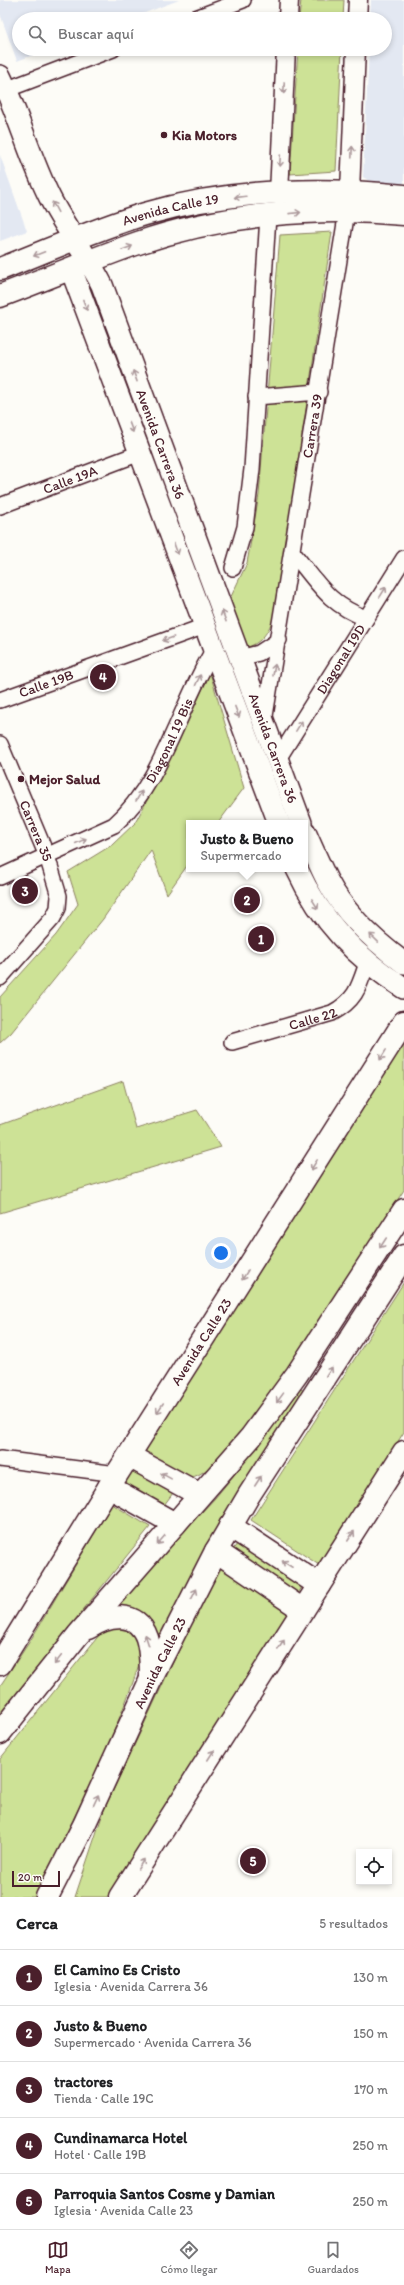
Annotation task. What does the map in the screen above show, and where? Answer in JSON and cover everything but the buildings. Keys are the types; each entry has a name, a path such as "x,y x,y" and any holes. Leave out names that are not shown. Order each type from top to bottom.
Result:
{"main road":[{"name":"Avenida Carrera 36","path":"2,86 49,197 75,240 81,265 140,453 278,820"},
{"name":"Avenida Calle 19","path":"0,269 75,240 161,210 210,201 279,193 348,201"},
{"path":"348,201 404,196"},
{"name":"Avenida Calle 19","path":"0,296 158,238 228,222 268,216 321,211 348,201"},
{"path":"348,201 404,214"},
{"name":"Avenida Carrera 36","path":"81,265 105,293 300,820"},
{"path":"214,649 237,650"},
{"path":"308,839 327,880 340,901 374,938 404,962"},
{"path":"298,872 315,905 334,930 367,963 404,988"},
{"name":"Avenida Calle 23","path":"0,1664 113,1480 404,1022"},
{"path":"0,1733 78,1635 251,1437 284,1392 404,1210"},
{"name":"Avenida Calle 23","path":"47,1897 84,1825 152,1679 216,1551 230,1526 404,1256"},
{"path":"120,1897 404,1452"},
{"path":"129,1456 200,1496"},
{"path":"113,1480 175,1524"},
{"path":"230,1526 319,1585"},
{"path":"216,1551 303,1610"},
{"path":"78,1635 106,1618 116,1616 135,1621 147,1638 152,1679"},
{"path":"65,1897 84,1825"}],"street":[{"path":"211,12 243,0"},
{"path":"288,12 289,0"},
{"path":"357,12 358,0"},
{"path":"2,86 92,56"},
{"path":"279,193 286,56"},
{"path":"348,201 356,56"},
{"name":"Carrera 39","path":"264,723 293,553 348,201"},
{"path":"233,568 245,527 256,397 268,216"},
{"path":"256,397 318,392"},
{"name":"Calle 19A","path":"0,506 140,453"},
{"path":"293,553 331,600 348,612 366,618"},
{"name":"Diagonal 19D","path":"278,759 404,558"},
{"name":"Calle 19B","path":"0,700 205,626"},
{"path":"237,650 259,653 279,640"},
{"name":"Diagonal 19 Bis","path":"0,877 114,825 126,815 139,798 168,745 214,649"},
{"name":"Carrera 35","path":"0,744 47,856 59,896 58,908 53,918 0,978"},
{"name":"Calle 22","path":"232,1042 332,1013 341,1008 357,992 367,963"},
{"path":"0,1459 113,1480"}],"shaded area":[{"path":"0,0 179,0 147,12 12,12 12,47 0,14"},
{"path":"371,0 404,0 404,184 371,182 363,177 369,56 392,56 392,12 370,12"},
{"path":"15,56 30,56 17,61"},
{"path":"0,155 27,231 0,241"}],"green space":[{"path":"301,0 344,0 343,12 300,12"},
{"path":"298,56 342,56 336,171 290,174"},
{"path":"332,232 277,606 267,632 258,642 245,648 227,605 247,563 259,495 280,235"},
{"path":"210,673 244,788 220,820 186,820 186,867 167,894 151,850 103,919 11,1033 0,1043 0,997 56,935 78,904 68,872 112,845 135,823 179,741"},
{"path":"404,1038 404,1190 269,1397 221,1457 199,1475 190,1477 173,1471 142,1455 319,1177"},
{"path":"123,1081 136,1129 197,1110 221,1147 0,1213 0,1125"},
{"path":"404,1282 404,1432 319,1565 251,1520"},
{"path":"299,1388 306,1392 239,1491 206,1547 160,1636 149,1621 111,1610 215,1498 257,1447"},
{"path":"132,1470 173,1493 164,1505 124,1483"},
{"path":"112,1504 150,1527 0,1713 0,1686 30,1641"},
{"path":"237,1544 302,1587 297,1595 232,1551"},
{"path":"218,1566 290,1615 107,1897 75,1897 104,1810"},
{"path":"110,1627 131,1627 144,1648 122,1711 95,1774 36,1897 0,1897 0,1759 100,1634"}],"place":[{"name":"Kia Motors","path":"164,135"},
{"name":"Cundinamarca Hotel","path":"103,677"},
{"name":"Mejor Salud","path":"21,779"},
{"name":"tractores","path":"25,891"},
{"name":"Justo & Bueno","path":"247,900"},
{"name":"El Camino Es Cristo","path":"261,939"},
{"name":"Parroquia Santos Cosme y Damian","path":"253,1861"}]}
